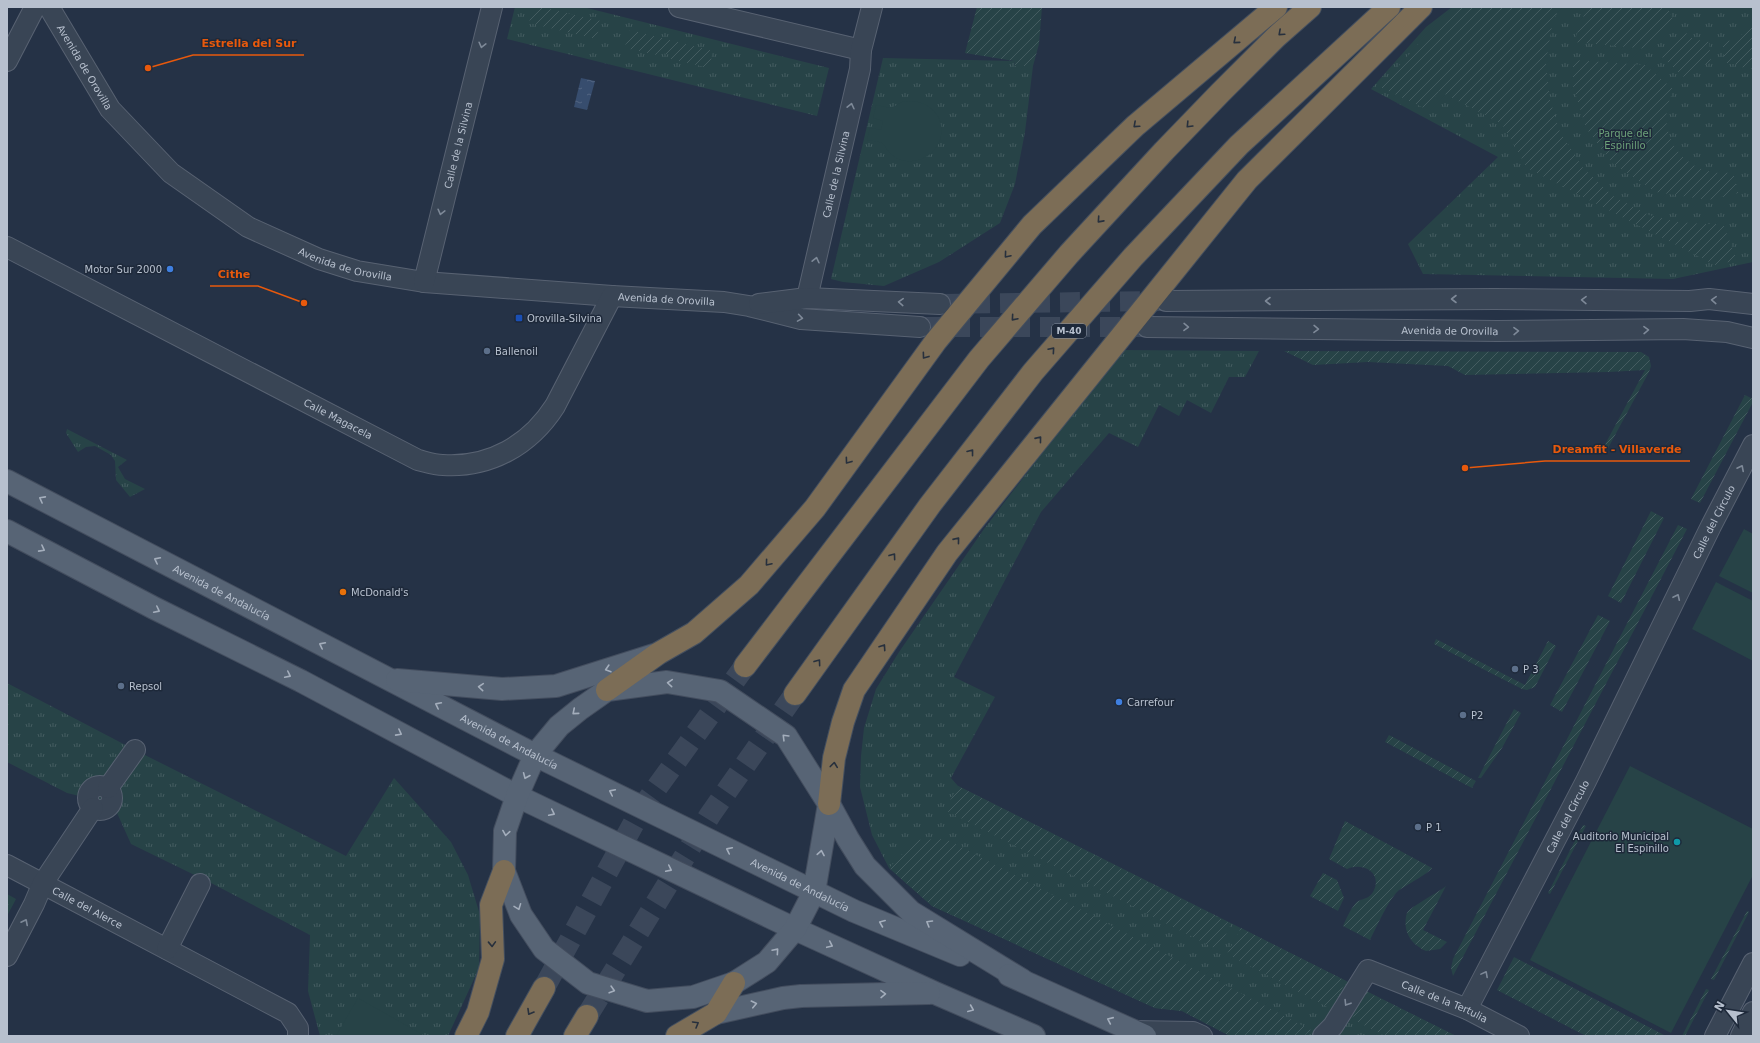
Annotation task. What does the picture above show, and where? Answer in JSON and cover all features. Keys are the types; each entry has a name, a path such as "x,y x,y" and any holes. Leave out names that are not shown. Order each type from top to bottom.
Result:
{"highway":[{"path":"607,690 659,653 694,633 749,585 814,508 936,341 1032,225 1135,126 1276,7"},
{"path":"745,666 978,359 1069,254 1164,151 1225,87 1276,37 1310,7"},
{"name":"M-40","path":"795,694 930,505 1048,355 1133,257 1239,145 1389,7"},
{"path":"829,804 834,758 842,722 854,690 947,553 1247,180 1421,7"},
{"path":"466,1036 478,1012 493,959 491,905 504,871"},
{"path":"677,1036 716,1013 734,983"},
{"path":"517,1036 544,988"},
{"path":"575,1036 586,1016"}],"main road":[{"name":"Avenida de Andalucía","path":"7,481 535,755 814,892 854,911 1022,980 1139,1033"},
{"path":"7,531 154,608 315,688 517,796 795,929 935,993 1034,1036"},
{"path":"386,679 502,689 556,686 659,653"},
{"name":"Avenida de Andalucía","path":"607,690 667,682 720,691 786,736 829,804 865,866 911,912 1022,980"},
{"path":"607,690 559,726 535,755 517,796 506,831 504,871 521,915 544,949 588,984 647,1001 693,997 734,983 767,962 795,929 814,892 829,804"},
{"path":"716,1013 783,998 801,996 935,993"}],"street":[{"path":"7,61 35,7"},
{"name":"Avenida de Orovilla","path":"49,7 110,109 171,173 248,227 319,259 357,271 424,282 612,296 724,302 749,306 801,319 920,327"},
{"name":"Calle de la Silvina","path":"424,282 492,7"},
{"path":"679,7 861,50"},
{"name":"Calle de la Silvina","path":"807,298 860,69 861,50 872,7"},
{"name":"Calle Magacela","path":"7,247 418,460 442,465 466,465 486,461 522,444 537,430 547,419 555,406 612,296"},
{"name":"Avenida de Orovilla","path":"749,306 807,298 940,304"},
{"path":"1166,301 1495,299 1690,301 1709,299 1753,304"},
{"name":"Avenida de Orovilla","path":"1147,327 1497,331 1683,329 1727,332 1753,338"},
{"name":"Calle del Círculo","path":"1467,1009 1586,781 1711,526 1753,445"},
{"name":"Calle del Círculo","path":"1513,898 1576,778 1665,622"},
{"path":"7,956 34,904 43,883 93,808 88,801 91,790 97,786 108,788 135,750"},
{"name":"Calle del Alerce","path":"7,865 288,1013 298,1028 298,1036"},
{"path":"167,950 200,884"},
{"path":"1715,1036 1753,963"},
{"name":"Calle de la Tertulia","path":"1323,1036 1333,1026 1368,970 1467,1009 1519,1036"},
{"path":"1741,1036 1753,1012"},
{"name":"Avenida de Andalucía","path":"1139,1033 1193,1032 1202,1036"}],"green space":[{"path":"515,7 583,7 829,68 817,116 507,39"},
{"path":"533,7 541,7 601,21 596,39 529,23"},
{"path":"977,7 1042,7 1039,44 1033,66 1015,66 1014,61 965,53"},
{"name":"Parque del Espinillo","path":"1452,7 1753,7 1753,262 1673,279 1423,274 1408,244 1498,157 1371,89 1426,27"},
{"path":"1462,7 1559,7 1552,26 1546,64 1550,100 1560,132 1583,168 1613,196 1649,215 1678,222 1723,224 1737,260 1715,265 1527,168 1502,124 1439,91 1428,110 1380,87 1430,31"},
{"path":"1587,7 1667,7 1675,23 1648,49 1574,42"},
{"path":"1753,23 1753,68 1748,70 1736,64 1729,64 1724,61 1723,46 1725,42 1741,35"},
{"path":"630,30 713,51 709,68 671,59 671,55 658,52 657,55 625,48"},
{"path":"1686,33 1693,39 1709,42 1711,63 1696,67 1684,77 1662,57"},
{"path":"883,58 1014,61 1015,66 1033,66 1025,132 1015,184 1000,223 939,262 884,286 843,282 831,279"},
{"path":"1573,60 1645,65 1674,90 1668,106 1666,122 1670,137 1677,150 1687,161 1701,168 1716,172 1733,172 1738,193 1708,200 1656,192 1612,163 1586,128 1573,86"},
{"path":"915,101 925,104 934,111 939,119 941,127 939,143 928,155 921,159 909,161 903,160 892,155 882,143 867,140 870,128 881,130 883,121 873,118 876,105 891,108 902,102"},
{"path":"1121,350 1259,351 1245,377 1229,377 1211,413 1187,400 1179,416 1159,405 1138,447 1109,433 1041,512 954,677 995,697 951,778 958,786 1456,1036 1230,1036 1182,1011 1155,1008 932,906 889,868 872,835 860,787 864,728 876,689 899,652 984,529"},
{"path":"1284,351 1641,352 1649,357 1651,366 1606,452 1602,450 1645,370 1465,375 1448,366 1368,362 1313,365"},
{"path":"1745,395 1753,399 1753,402 1700,503 1691,499"},
{"path":"67,429 127,460 118,467 125,479 145,489 130,497 116,480 115,461 111,455 95,446 86,447 78,452 66,433"},
{"path":"1651,511 1664,518 1621,603 1608,596"},
{"path":"1678,525 1687,529 1453,976 1451,968 1453,959"},
{"path":"1744,529 1753,534 1753,593 1719,576"},
{"path":"1716,582 1753,601 1753,661 1692,629"},
{"path":"1598,615 1610,621 1562,712 1550,705"},
{"path":"1436,639 1525,685 1548,641 1556,646 1535,687 1527,690 1522,689 1434,644"},
{"path":"7,683 135,750 346,856 394,778 451,842 468,875 480,915 479,968 448,1036 320,1036 308,991 310,935 213,884 131,844 113,804 67,793 7,762"},
{"path":"1514,709 1521,713 1502,748 1481,778 1478,778"},
{"path":"1389,735 1476,781 1472,788 1385,742"},
{"path":"1630,766 1753,829 1753,875 1671,1033 1530,960"},
{"path":"958,786 1231,924 1218,950 945,810"},
{"path":"1345,821 1432,868 1394,895 1370,940 1343,926 1355,904 1370,896 1376,884 1373,874 1369,870 1359,867 1347,869 1329,859"},
{"path":"1583,825 1586,826 1550,894 1548,893"},
{"path":"946,839 1311,1030 1304,1036 1230,1036 1182,1011 1155,1008 932,906 889,868 916,840"},
{"path":"1323,873 1337,880 1344,898 1338,911 1310,896"},
{"path":"1446,886 1423,930 1447,942 1440,949 1426,951 1414,943 1408,935 1406,930 1406,915 1413,907"},
{"path":"7,894 16,899 7,916"},
{"path":"1747,911 1749,912 1714,980 1711,979"},
{"path":"1241,928 1346,981 1331,1009 1227,954"},
{"path":"1514,957 1666,1036 1586,1036 1497,990"},
{"path":"1706,989 1709,990 1685,1036 1682,1036"},
{"path":"1367,992 1456,1036 1385,1036 1352,1019"},
{"path":"358,998 425,1036 336,1036"}],"water":[{"path":"581,78 595,81 587,110 574,107"}],"tunnel":[{"path":"940,304 1162,301"},
{"path":"920,327 1142,327"},
{"path":"544,988 642,808 745,666"},
{"path":"587,1016 710,815 795,694"}],"place":[{"name":"Estrella del Sur","path":"148,68"},
{"name":"Motor Sur 2000","path":"170,269"},
{"name":"Cithe","path":"304,303"},
{"name":"Orovilla-Silvina","path":"519,318"},
{"name":"Ballenoil","path":"487,351"},
{"name":"Dreamfit - Villaverde","path":"1465,468"},
{"name":"McDonald's","path":"343,592"},
{"name":"P 3","path":"1515,669"},
{"name":"Repsol","path":"121,686"},
{"name":"Carrefour","path":"1119,702"},
{"name":"P2","path":"1463,715"},
{"name":"P 1","path":"1418,827"},
{"name":"Auditorio Municipal El Espinillo","path":"1677,842"}]}
